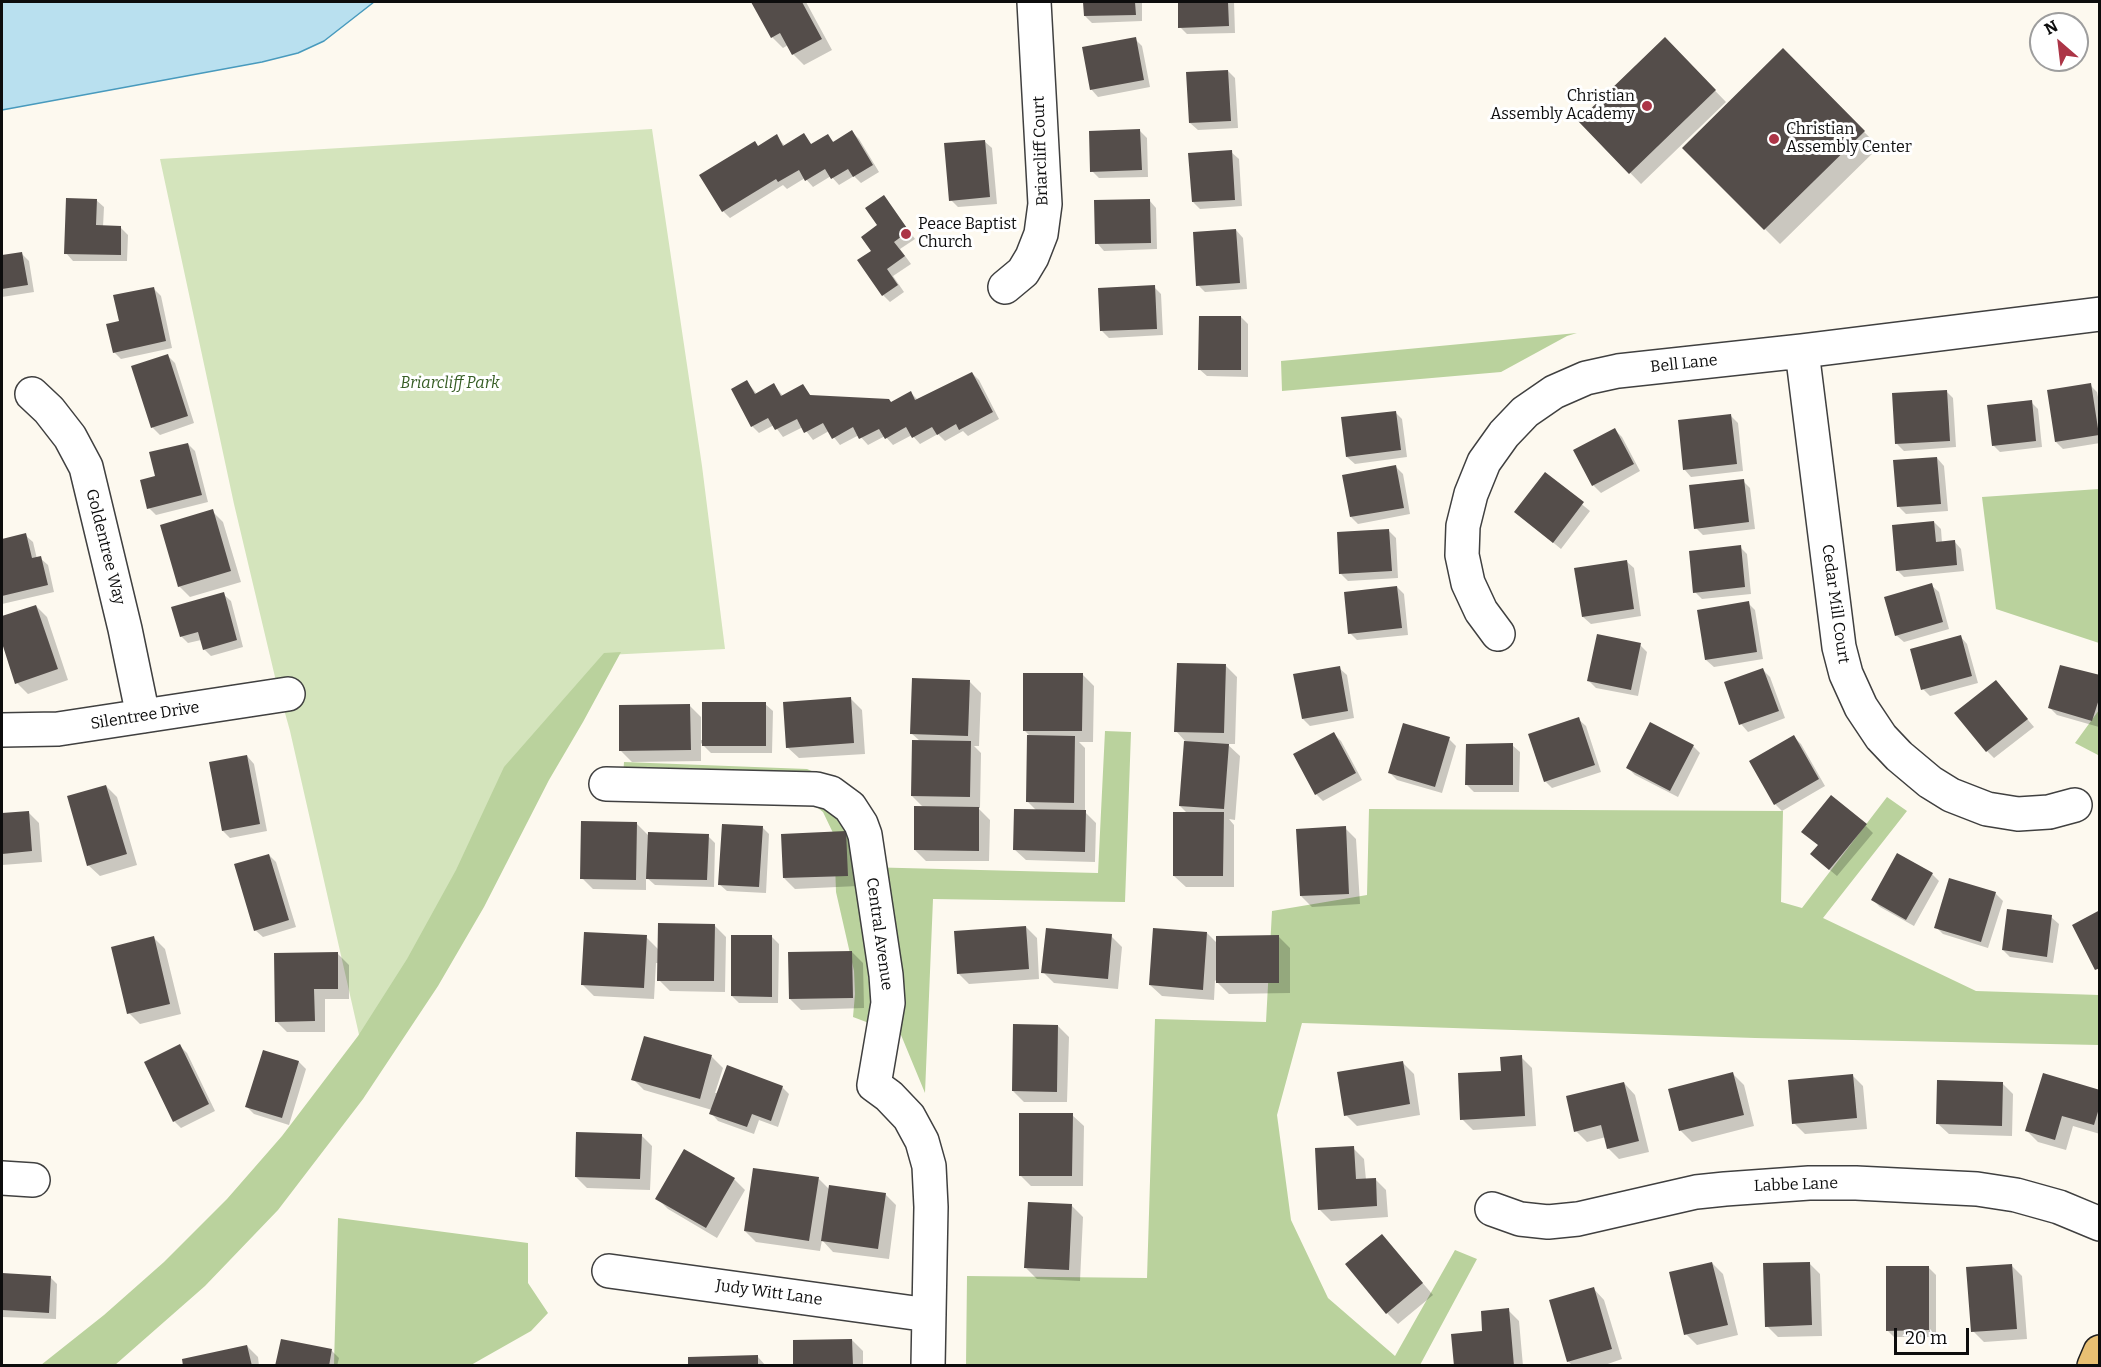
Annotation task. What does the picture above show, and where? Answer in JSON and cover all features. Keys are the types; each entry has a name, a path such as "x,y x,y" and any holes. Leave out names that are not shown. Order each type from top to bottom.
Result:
{"main road":[{"path":"2094,1365 2100,1352"}],"street":[{"name":"Briarcliff Court","path":"1005,287 1023,272 1032,257 1041,234 1045,204 1034,2"},
{"name":"Bell Lane","path":"1498,634 1481,611 1468,584 1462,555 1463,526 1470,494 1484,462 1504,434 1526,412 1554,392 1586,378 1607,373 2100,314"},
{"name":"Cedar Mill Court","path":"1802,351 1839,647 1846,674 1861,707 1881,737 1899,756 1930,782 1952,795 1987,809 2018,814 2049,812 2075,806"},
{"name":"Goldentree Way","path":"32,394 49,410 70,437 86,467 125,629 143,716"},
{"name":"Silentree Drive","path":"2,730 58,729 288,694"},
{"name":"Central Avenue","path":"606,784 816,789 831,793 850,807 861,824 865,835 888,1002 874,1085 889,1096 909,1117 922,1141 929,1166 931,1207 928,1365"},
{"name":"Labbe Lane","path":"1492,1209 1520,1219 1548,1222 1578,1219 1696,1192 1809,1183 1856,1183 1977,1189 2016,1195 2059,1207 2100,1224"},
{"name":"Judy Witt Lane","path":"609,1271 929,1315"}],"green space":[{"name":"Briarcliff Park","path":"652,129 702,466 725,649 607,655 443,903 360,1039 290,731 234,504 160,159"},
{"path":"1577,333 1567,336 1501,372 1282,391 1281,361"},
{"path":"2099,489 2099,643 1996,609 1982,497"},
{"path":"621,652 549,780 484,907 438,986 363,1099 278,1210 205,1286 115,1365 41,1365 104,1315 164,1262 227,1199 282,1136 358,1036 407,959 456,870 504,767 604,653"},
{"path":"2099,710 2099,753 2098,755 2075,743"},
{"path":"1105,731 1131,732 1125,902 933,899 925,1093 901,1035 853,1017 854,971 836,892 834,835 823,812 809,801 622,790 624,762 807,769 828,778 863,867 1098,873"},
{"path":"1887,797 1907,811 1823,918 1976,991 2099,995 2099,1045 1755,1038 1302,1023 1277,1115 1291,1220 1328,1298 1395,1356 1455,1250 1477,1259 1420,1365 966,1366 967,1276 1147,1278 1155,1019 1266,1022 1272,911 1367,895 1369,809 1783,811 1781,902 1802,908"},
{"path":"338,1218 528,1243 528,1283 548,1313 531,1331 471,1365 334,1365"}],"water":[{"path":"2,2 374,2 324,41 298,53 262,62 2,110"}],"building":[{"path":"751,2 802,2 822,39 792,55 780,33 771,38"},
{"path":"1083,2 1135,2 1136,15 1084,16"},
{"path":"1178,2 1228,2 1229,26 1178,28"},
{"path":"1136,37 1144,80 1090,90 1082,47"},
{"name":"Christian Assembly Academy","path":"1665,37 1716,90 1629,174 1578,121"},
{"name":"Christian Assembly Center","path":"1783,48 1865,131 1764,230 1682,148"},
{"path":"1228,70 1231,121 1189,123 1186,72"},
{"path":"1140,129 1142,170 1090,172 1089,131"},
{"path":"852,130 873,165 853,177 848,169 831,179 825,169 805,181 799,170 778,182 776,179 722,212 699,175 755,141 758,146 777,134 783,146 804,133 811,144 828,134 833,142"},
{"path":"985,140 990,197 949,201 944,143"},
{"path":"1232,150 1235,200 1192,202 1188,153"},
{"path":"884,195 909,231 894,242 905,256 887,269 898,285 882,296 857,260 871,251 861,237 877,225 865,208"},
{"path":"66,198 97,199 96,225 121,226 121,255 64,254"},
{"path":"1150,199 1151,243 1095,244 1094,200"},
{"path":"1236,229 1240,283 1196,286 1193,232"},
{"path":"22,252 28,285 2,289 2,255"},
{"path":"1155,285 1157,329 1100,331 1098,288"},
{"path":"154,287 166,341 113,353 106,324 119,321 113,295"},
{"path":"1199,316 1241,316 1241,370 1198,370"},
{"path":"168,354 188,416 151,428 131,366"},
{"path":"972,372 993,412 959,430 956,424 937,435 932,427 912,438 906,427 885,439 879,429 859,439 853,427 832,439 823,423 804,433 797,419 775,430 768,418 751,427 731,389 747,380 755,394 774,383 781,396 803,384 810,395 889,399 891,402 911,391 915,400"},
{"path":"2091,383 2099,435 2055,442 2047,390"},
{"path":"1947,390 1950,441 1895,444 1892,393"},
{"path":"2032,400 2036,441 1992,446 1987,405"},
{"path":"1396,411 1401,450 1346,457 1341,417"},
{"path":"1731,414 1737,464 1683,470 1678,420"},
{"path":"1615,428 1634,464 1592,486 1573,450"},
{"path":"188,443 202,495 147,509 140,480 155,476 149,452"},
{"path":"1937,457 1941,504 1897,507 1893,460"},
{"path":"1396,465 1404,508 1350,517 1342,475"},
{"path":"1545,472 1584,502 1553,543 1514,512"},
{"path":"1744,479 1749,522 1694,529 1689,485"},
{"path":"213,509 231,571 178,587 160,525"},
{"path":"1934,521 1936,542 1955,540 1957,565 1896,571 1892,525"},
{"path":"1389,529 1392,571 1339,574 1337,532"},
{"path":"26,533 32,558 41,556 48,585 2,596 2,539"},
{"path":"1741,545 1745,587 1693,593 1689,551"},
{"path":"1627,560 1634,609 1582,617 1574,568"},
{"path":"1932,583 1943,622 1895,636 1884,597"},
{"path":"1397,586 1402,628 1348,634 1344,592"},
{"path":"224,592 237,640 203,650 198,632 180,637 171,607"},
{"path":"1749,601 1757,652 1705,660 1697,610"},
{"path":"36,605 58,669 15,684 2,643 2,616"},
{"path":"1597,634 1641,643 1631,690 1587,681"},
{"path":"1961,635 1972,676 1921,690 1910,649"},
{"path":"1177,663 1226,664 1224,733 1174,732"},
{"path":"2060,665 2100,675 2100,696 2092,721 2048,708"},
{"path":"1340,666 1348,711 1302,719 1293,674"},
{"path":"1763,668 1779,711 1739,725 1724,682"},
{"path":"1023,673 1083,673 1082,731 1023,731"},
{"path":"912,678 970,680 968,736 910,734"},
{"path":"1996,680 2028,719 1986,752 1954,713"},
{"path":"851,697 854,743 786,748 783,702"},
{"path":"702,702 766,702 766,746 702,746"},
{"path":"690,704 691,750 619,751 619,705"},
{"path":"1579,717 1595,765 1544,782 1528,734"},
{"path":"1650,722 1694,745 1670,791 1626,768"},
{"path":"1403,723 1450,737 1435,787 1388,773"},
{"path":"1334,732 1356,773 1315,795 1293,754"},
{"path":"1027,735 1075,736 1074,803 1026,802"},
{"path":"1794,735 1819,779 1774,805 1749,761"},
{"path":"912,740 971,741 970,797 911,796"},
{"path":"1184,741 1229,744 1224,809 1179,806"},
{"path":"1513,743 1513,785 1465,785 1466,744"},
{"path":"247,755 260,824 222,831 209,762"},
{"path":"106,785 127,854 87,866 67,796"},
{"path":"1831,795 1867,824 1829,870 1810,854 1818,845 1801,832"},
{"path":"914,806 979,807 979,851 914,850"},
{"path":"1014,809 1086,810 1085,852 1013,850"},
{"path":"29,811 32,851 2,854 2,813"},
{"path":"1173,812 1224,812 1223,876 1173,876"},
{"path":"581,821 637,822 636,880 580,879"},
{"path":"722,824 763,826 759,887 718,885"},
{"path":"1346,826 1349,894 1300,896 1296,829"},
{"path":"846,831 848,876 783,878 781,834"},
{"path":"648,832 709,834 707,880 646,879"},
{"path":"1897,853 1933,873 1906,920 1871,900"},
{"path":"269,854 289,920 254,931 234,864"},
{"path":"1949,878 1996,892 1981,942 1934,928"},
{"path":"2007,909 2052,915 2047,957 2002,950"},
{"path":"2100,910 2100,968 2095,970 2072,925"},
{"path":"658,923 715,924 714,981 657,981"},
{"path":"1026,926 1029,969 957,974 954,931"},
{"path":"1046,928 1112,934 1108,979 1041,973"},
{"path":"1153,928 1207,932 1203,990 1149,985"},
{"path":"584,932 647,935 644,988 581,985"},
{"path":"731,935 772,935 772,997 731,996"},
{"path":"1279,935 1279,983 1216,983 1216,936"},
{"path":"154,936 170,1004 127,1014 111,947"},
{"path":"852,951 853,998 789,999 788,952"},
{"path":"338,952 338,989 314,989 315,1021 275,1022 274,953"},
{"path":"1013,1024 1058,1025 1057,1092 1012,1091"},
{"path":"644,1036 712,1055 700,1099 631,1080"},
{"path":"180,1044 209,1104 173,1122 144,1062"},
{"path":"263,1050 299,1061 282,1118 245,1107"},
{"path":"1522,1055 1525,1116 1460,1120 1458,1073 1501,1071 1500,1057"},
{"path":"1403,1061 1410,1104 1344,1116 1337,1072"},
{"path":"727,1065 783,1086 771,1121 752,1114 747,1127 709,1114"},
{"path":"1733,1072 1744,1115 1679,1131 1668,1089"},
{"path":"2043,1073 2100,1090 2100,1105 2094,1125 2062,1116 2055,1140 2025,1131"},
{"path":"1853,1074 1857,1118 1792,1124 1788,1080"},
{"path":"1937,1080 2003,1082 2002,1126 1936,1124"},
{"path":"1624,1082 1639,1141 1607,1149 1601,1125 1574,1132 1566,1096"},
{"path":"1019,1113 1073,1113 1072,1176 1019,1176"},
{"path":"576,1132 642,1134 640,1179 575,1177"},
{"path":"1354,1146 1356,1179 1376,1178 1377,1206 1318,1210 1315,1148"},
{"path":"684,1149 735,1178 706,1228 655,1199"},
{"path":"753,1168 819,1177 809,1241 744,1231"},
{"path":"829,1185 886,1193 878,1249 821,1241"},
{"path":"1028,1202 1072,1204 1069,1270 1024,1268"},
{"path":"1382,1234 1423,1283 1386,1314 1345,1264"},
{"path":"1712,1262 1728,1325 1684,1335 1669,1272"},
{"path":"1810,1262 1812,1325 1765,1327 1763,1263"},
{"path":"2012,1264 2017,1329 1971,1332 1966,1267"},
{"path":"1886,1266 1929,1266 1929,1330 1886,1331"},
{"path":"2,1273 51,1276 49,1313 2,1310"},
{"path":"1594,1287 1612,1349 1567,1362 1549,1300"},
{"path":"1509,1308 1514,1366 1454,1366 1451,1334 1482,1331 1481,1311"},
{"path":"281,1339 332,1349 329,1366 275,1366"},
{"path":"852,1339 853,1366 793,1366 793,1340"},
{"path":"247,1345 252,1366 183,1366 182,1359"},
{"path":"758,1355 758,1366 688,1366 688,1357"}],"place":[{"name":"Christian Assembly Academy","path":"1647,106"},
{"name":"Christian Assembly Center","path":"1774,139"},
{"name":"Peace Baptist Church","path":"906,234"}]}
